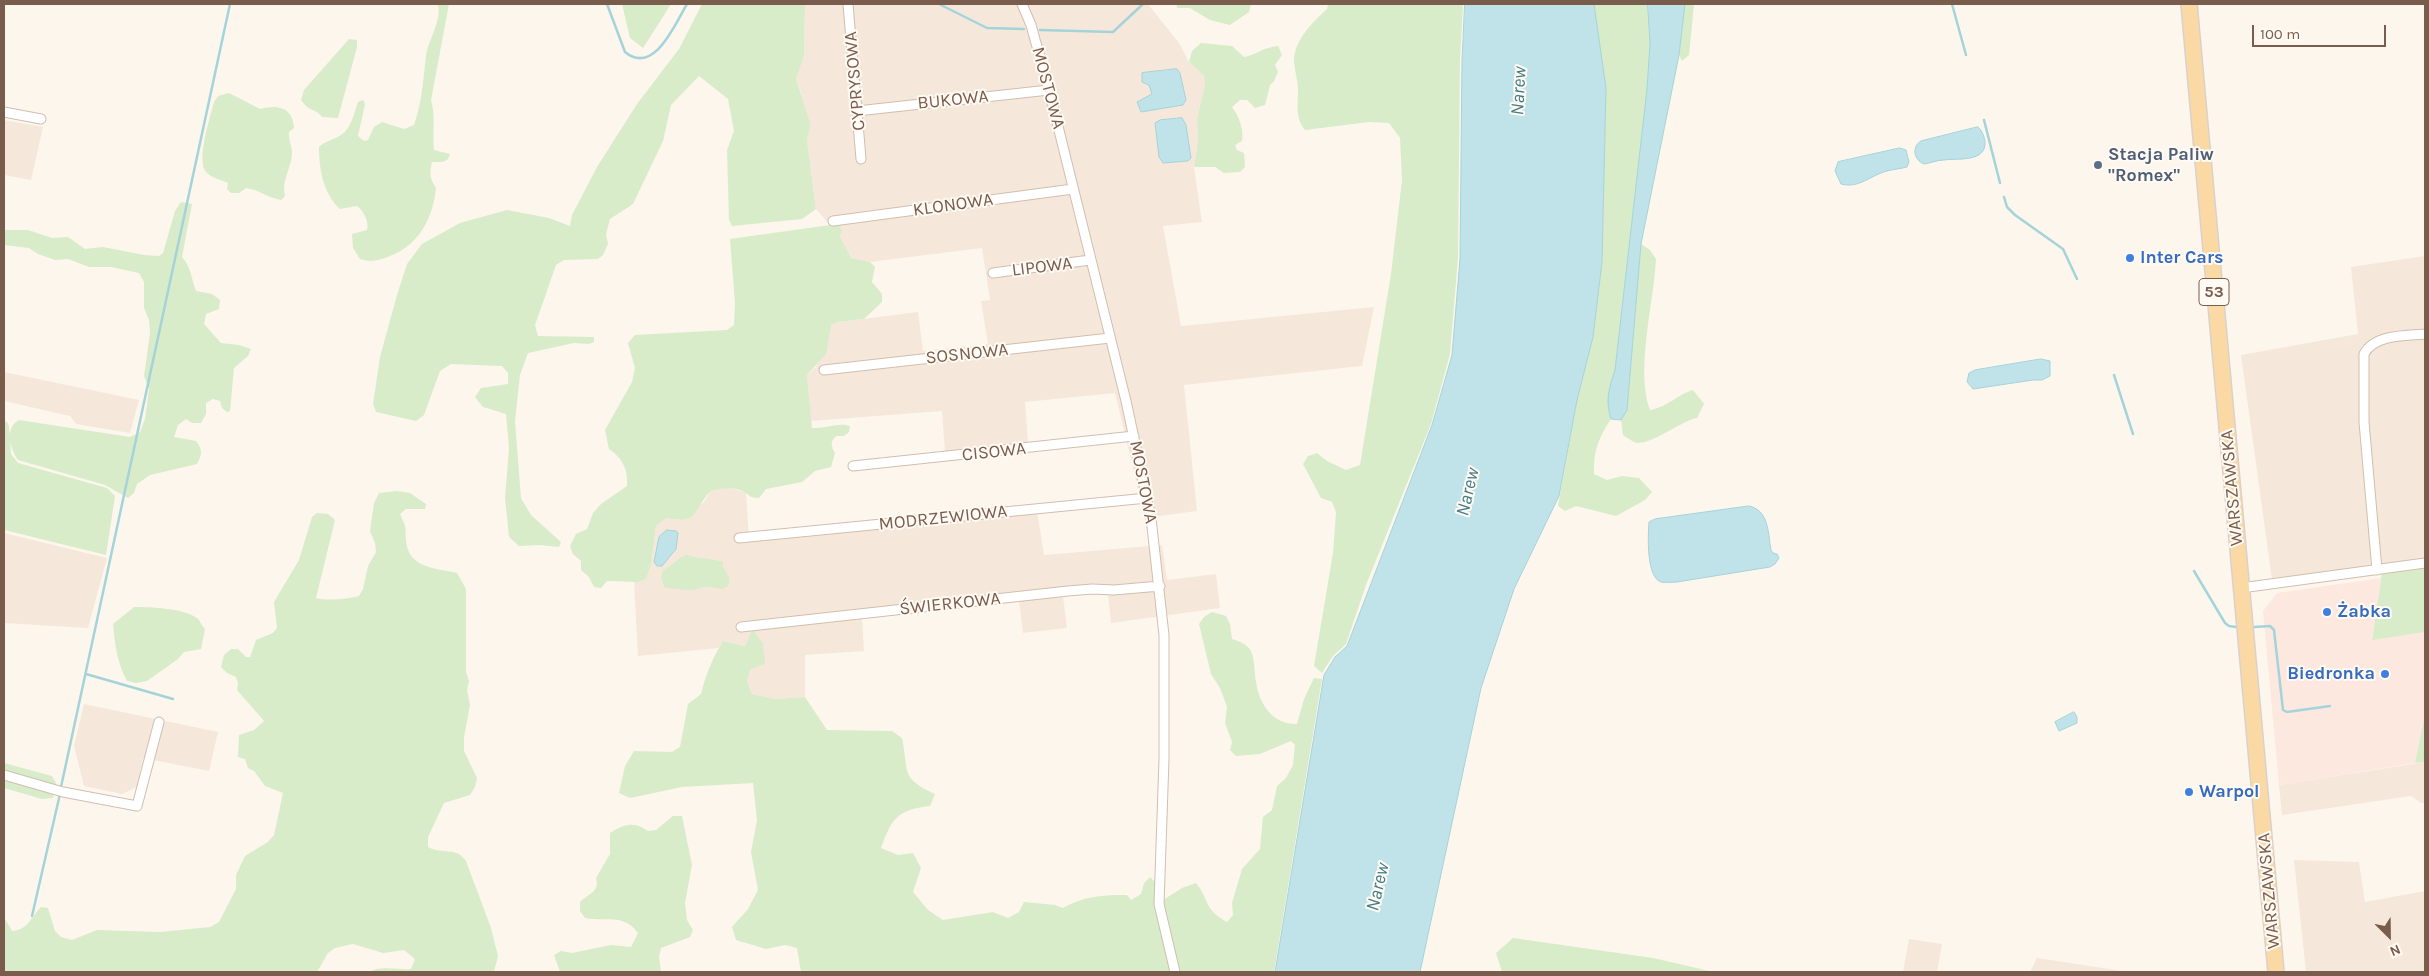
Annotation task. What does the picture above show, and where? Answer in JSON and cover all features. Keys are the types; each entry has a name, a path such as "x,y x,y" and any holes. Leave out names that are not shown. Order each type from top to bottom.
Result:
{"main road":[{"name":"WARSZAWSKA","path":"2189,4 2276,972"}],"street":[{"name":"CYPRYSOWA","path":"848,4 861,159"},
{"name":"MOSTOWA","path":"1022,4 1031,25 1049,90 1134,436 1147,498 1160,586 1164,635 1159,904 1175,972"},
{"name":"BUKOWA","path":"858,110 1049,90"},
{"path":"4,112 41,119"},
{"name":"KLONOWA","path":"833,221 1073,189"},
{"name":"LIPOWA","path":"993,273 1090,260"},
{"path":"2378,570 2364,422 2364,354 2378,340 2425,334"},
{"name":"SOSNOWA","path":"824,370 1110,338"},
{"name":"CISOWA","path":"853,466 1134,436"},
{"name":"MODRZEWIOWA","path":"739,538 1147,498"},
{"path":"2241,588 2425,563"},
{"name":"ŚWIERKOWA","path":"741,627 1068,591 1160,586"},
{"path":"4,775 64,792 137,806 159,722"}],"shaded area":[{"path":"805,4 1148,4 1179,43 1189,62 1204,76 1205,84 1197,119 1198,140 1194,167 1202,222 1163,226 1181,326 1374,307 1362,366 1184,385 1197,511 1145,518 1115,393 1025,402 1028,443 945,453 942,411 811,421 807,375 816,367 831,325 839,322 918,312 923,351 988,344 981,301 990,300 982,248 870,262 858,261 847,255 840,237 842,231 840,225 830,225 816,209 807,140 811,125 796,78 804,56"},
{"path":"4,120 43,127 31,180 4,175"},
{"path":"2425,256 2425,566 2273,587 2241,355 2358,334 2351,267"},
{"path":"4,372 139,400 130,433 76,424 70,416 4,401"},
{"path":"728,487 746,493 749,538 1037,511 1044,555 1162,545 1167,580 1216,574 1220,608 1111,623 1108,593 1063,596 1067,628 1023,633 1019,601 862,618 864,651 805,655 805,697 775,699 752,694 747,681 751,669 753,630 745,646 723,641 719,648 638,656 634,581 639,582 646,579 651,566 656,526 666,518 679,520 703,503 711,491"},
{"path":"4,533 107,558 88,628 4,623"},
{"path":"2381,578 2372,639 2425,632 2425,714 2415,763 2279,785 2263,611 2277,593"},
{"path":"84,704 218,732 209,771 143,758 137,787 122,794 84,786 74,746"},
{"path":"2425,762 2425,803 2421,803 2411,796 2282,815 2279,785"},
{"path":"2294,860 2359,862 2365,902 2425,891 2425,972 2306,972"},
{"path":"1909,939 1942,944 1937,972 1903,972"},
{"path":"2037,958 2129,972 2030,972"}],"green space":[{"path":"438,4 449,4 431,100 434,150 450,154 448,159 443,162 432,162 431,176 436,188 432,210 417,238 390,256 372,261 360,259 353,248 352,234 367,230 365,217 357,206 340,209 334,203 323,180 319,147 338,137 347,129 358,102 363,100 365,104 358,136 364,141 368,140 374,127 382,122 404,129 414,125 421,100 427,50 438,17"},
{"path":"622,4 671,4 643,48 630,38"},
{"path":"702,4 805,4 804,56 796,79 811,125 807,140 816,209 802,219 732,226 729,220 727,150 734,131 728,99 699,76 671,105 663,141 633,204 610,219 606,234 608,244 603,255 598,259 564,260 556,265 535,325 538,336 594,337 594,342 589,344 574,343 528,353 520,375 515,421 521,498 531,515 561,542 559,547 540,545 519,546 509,537 505,498 509,448 506,414 483,407 475,397 481,388 508,384 508,373 502,366 451,364 440,371 424,415 416,421 376,412 373,404 380,357 407,264 422,244 460,223 507,210 549,218 570,226 572,215 597,167 637,104 679,49"},
{"path":"1176,4 1251,4 1249,12 1230,25 1210,20 1190,8 1177,8"},
{"path":"1328,4 1463,4 1460,60 1458,258 1450,354 1431,424 1366,585 1346,644 1333,656 1322,673 1314,666 1333,553 1336,512 1332,502 1321,498 1303,464 1308,456 1317,453 1327,461 1346,470 1360,465 1391,274 1402,180 1400,138 1389,123 1369,122 1305,130 1300,121 1298,86 1294,63 1295,52 1301,38 1327,9"},
{"path":"1594,4 1648,4 1650,44 1647,89 1615,370 1608,394 1611,419 1598,445 1594,474 1607,480 1622,476 1639,478 1652,492 1645,500 1616,516 1576,506 1565,511 1558,506 1577,400 1593,337 1602,262 1606,88"},
{"path":"1685,4 1694,4 1689,55 1682,61 1679,55"},
{"path":"349,39 357,40 357,47 338,118 322,117 307,107 301,100 304,90"},
{"path":"1201,43 1232,46 1244,57 1278,46 1282,55 1275,65 1278,72 1270,85 1265,105 1255,108 1247,100 1240,100 1232,107 1242,128 1242,141 1235,145 1237,150 1244,153 1245,167 1240,172 1224,173 1215,167 1194,167 1198,140 1197,119 1205,84 1204,76 1189,62 1192,51"},
{"path":"229,93 260,109 278,107 291,115 294,128 289,132 292,158 284,185 285,196 281,200 246,188 239,193 231,193 227,189 228,183 208,174 203,166 203,149 214,102 218,96"},
{"path":"181,202 192,204 182,257 189,268 196,291 212,294 220,300 219,309 206,314 204,324 221,343 239,345 251,349 248,356 234,368 230,411 227,412 222,408 220,401 213,399 206,403 206,414 201,423 192,423 186,419 178,425 174,437 196,441 200,447 201,455 197,464 150,475 137,484 134,493 128,498 105,485 18,460 11,444 10,433 11,428 19,420 130,437 140,432 145,419 149,389 144,376 150,333 149,320 144,308 144,282 139,273 111,267 89,267 68,259 55,260 38,254 29,248 4,245 4,230 28,230 52,238 68,237 85,249 103,247 159,256 163,253 175,211"},
{"path":"840,225 842,231 840,237 851,258 870,262 875,267 872,282 882,294 882,302 864,319 839,322 831,325 826,354 807,375 812,428 850,426 849,432 844,436 836,436 832,442 835,453 831,467 815,471 802,482 766,489 759,498 751,497 742,491 732,488 711,491 691,517 677,520 666,518 656,526 651,566 646,579 639,582 607,581 601,588 594,587 589,577 581,570 581,561 573,554 570,546 576,534 587,529 593,513 601,504 627,486 627,474 624,465 609,449 605,430 632,382 635,368 628,343 635,335 727,330 734,325 735,303 730,239"},
{"path":"1641,244 1650,250 1656,259 1644,376 1650,410 1663,406 1693,390 1704,404 1697,418 1656,438 1640,443 1634,442 1623,435 1621,420 1627,410"},
{"path":"4,421 9,426 11,454 18,463 107,488 115,496 106,555 4,530"},
{"path":"397,491 410,493 426,504 425,509 406,509 400,514 404,522 408,550 412,557 424,566 457,573 466,589 466,672 469,681 467,690 470,705 464,737 464,751 477,778 475,787 470,795 444,803 428,837 428,847 453,852 462,856 466,861 491,928 498,956 494,972 370,972 383,968 411,969 415,959 404,950 383,953 353,944 335,948 328,953 317,972 4,972 4,917 12,931 22,929 41,907 48,908 55,931 61,937 72,940 97,930 160,932 210,927 219,922 236,889 236,875 245,856 268,842 274,835 283,793 265,786 254,771 248,768 245,759 238,757 239,735 254,730 264,721 237,690 238,683 236,677 227,673 221,667 224,655 231,649 238,649 246,657 250,657 256,640 273,633 277,628 274,602 299,560 312,517 317,513 328,514 335,520 316,598 337,599 359,596 363,589 368,566 376,552 375,543 370,531 374,503 379,493"},
{"path":"687,555 723,562 723,568 730,580 728,586 721,589 701,587 694,590 665,588 661,577 663,570"},
{"path":"2425,566 2425,632 2372,640 2382,572"},
{"path":"134,607 167,609 192,615 198,619 205,629 201,649 184,652 178,659 147,681 136,683 127,681 119,661 113,624"},
{"path":"1212,612 1226,616 1230,624 1232,639 1245,645 1251,651 1260,698 1274,717 1281,721 1297,724 1304,699 1314,678 1322,679 1274,972 801,972 797,948 785,945 766,949 736,940 732,927 748,909 758,890 751,852 757,820 753,783 682,787 630,798 619,793 625,766 634,751 672,752 680,747 688,704 701,694 710,667 723,641 745,646 753,629 763,644 765,664 751,669 747,681 752,694 775,699 805,697 827,730 892,731 902,738 908,773 916,783 935,794 930,806 910,810 897,817 889,829 881,848 898,855 913,853 921,868 913,892 928,910 943,920 993,912 1008,918 1019,912 1024,902 1055,905 1063,908 1078,901 1102,896 1127,895 1131,900 1141,894 1144,883 1150,877 1155,882 1157,896 1163,900 1182,888 1196,883 1210,908 1227,922 1233,915 1232,903 1242,869 1260,849 1263,817 1272,810 1277,786 1286,778 1293,765 1295,745 1291,741 1260,754 1236,756 1230,750 1232,742 1225,723 1227,707 1220,688 1211,674 1199,624 1204,617"},
{"path":"2425,714 2425,762 2415,763"},
{"path":"4,763 52,776 56,783 53,798 42,799 4,788"},
{"path":"673,816 682,816 692,865 685,903 687,920 693,930 690,937 661,948 659,957 661,972 560,972 554,955 561,951 572,953 611,945 631,947 638,933 633,927 614,919 585,918 580,911 580,902 595,889 596,878 610,854 610,833 620,827 629,825 638,826 648,831 656,830"},
{"path":"1513,938 1653,958 1714,972 1502,972 1496,953"}],"water":[{"name":"Narew","path":"1465,4 1594,4 1606,88 1602,262 1593,337 1577,400 1559,496 1514,589 1481,688 1420,972 1275,972 1324,675 1335,657 1347,646 1432,425 1452,355 1460,259 1462,61"},
{"path":"1648,4 1685,4 1679,55 1641,244 1627,410 1621,420 1611,419 1608,400 1615,370 1647,89 1650,44"},
{"path":"1177,69 1180,73 1186,100 1183,105 1141,112 1137,102 1152,94 1149,85 1142,82 1142,73"},
{"path":"1182,118 1186,125 1191,158 1188,161 1163,163 1159,157 1155,123 1160,120"},
{"path":"1978,127 1983,133 1985,141 1981,153 1976,156 1963,159 1939,160 1924,164 1916,157 1915,150 1921,141"},
{"path":"1900,148 1906,150 1909,162 1907,167 1881,173 1854,185 1841,184 1835,171 1838,162"},
{"path":"2041,359 2050,361 2050,376 2042,380 1973,389 1967,382 1969,373 1975,370"},
{"path":"1749,506 1756,508 1764,517 1771,550 1779,558 1775,564 1770,567 1677,582 1661,582 1656,579 1650,564 1649,522 1655,519"},
{"path":"667,530 678,533 676,549 662,566 657,566 654,562 659,537"},
{"path":"2074,712 2077,717 2077,723 2059,731 2055,722"}],"waterway":[{"path":"61,787 230,4"},
{"path":"607,4 625,52 635,58 645,57 654,53 670,34 687,4"},
{"path":"939,4 987,28 1024,29"},
{"path":"1040,30 1113,32 1143,4"},
{"path":"1952,4 1966,55"},
{"path":"1984,120 2000,183"},
{"path":"2004,197 2007,207 2015,215 2063,249 2077,279"},
{"path":"2114,375 2133,434"},
{"path":"2194,571 2225,623 2236,627"},
{"path":"2254,627 2270,626 2274,630 2283,710 2287,712 2330,706"},
{"path":"86,674 173,699"},
{"path":"32,916 60,794"}],"place":[{"name":"Stacja Paliw \"Romex\"","path":"2098,165"},
{"name":"Inter Cars","path":"2130,258"},
{"name":"Żabka","path":"2327,612"},
{"name":"Biedronka","path":"2385,674"},
{"name":"Warpol","path":"2189,792"}]}
